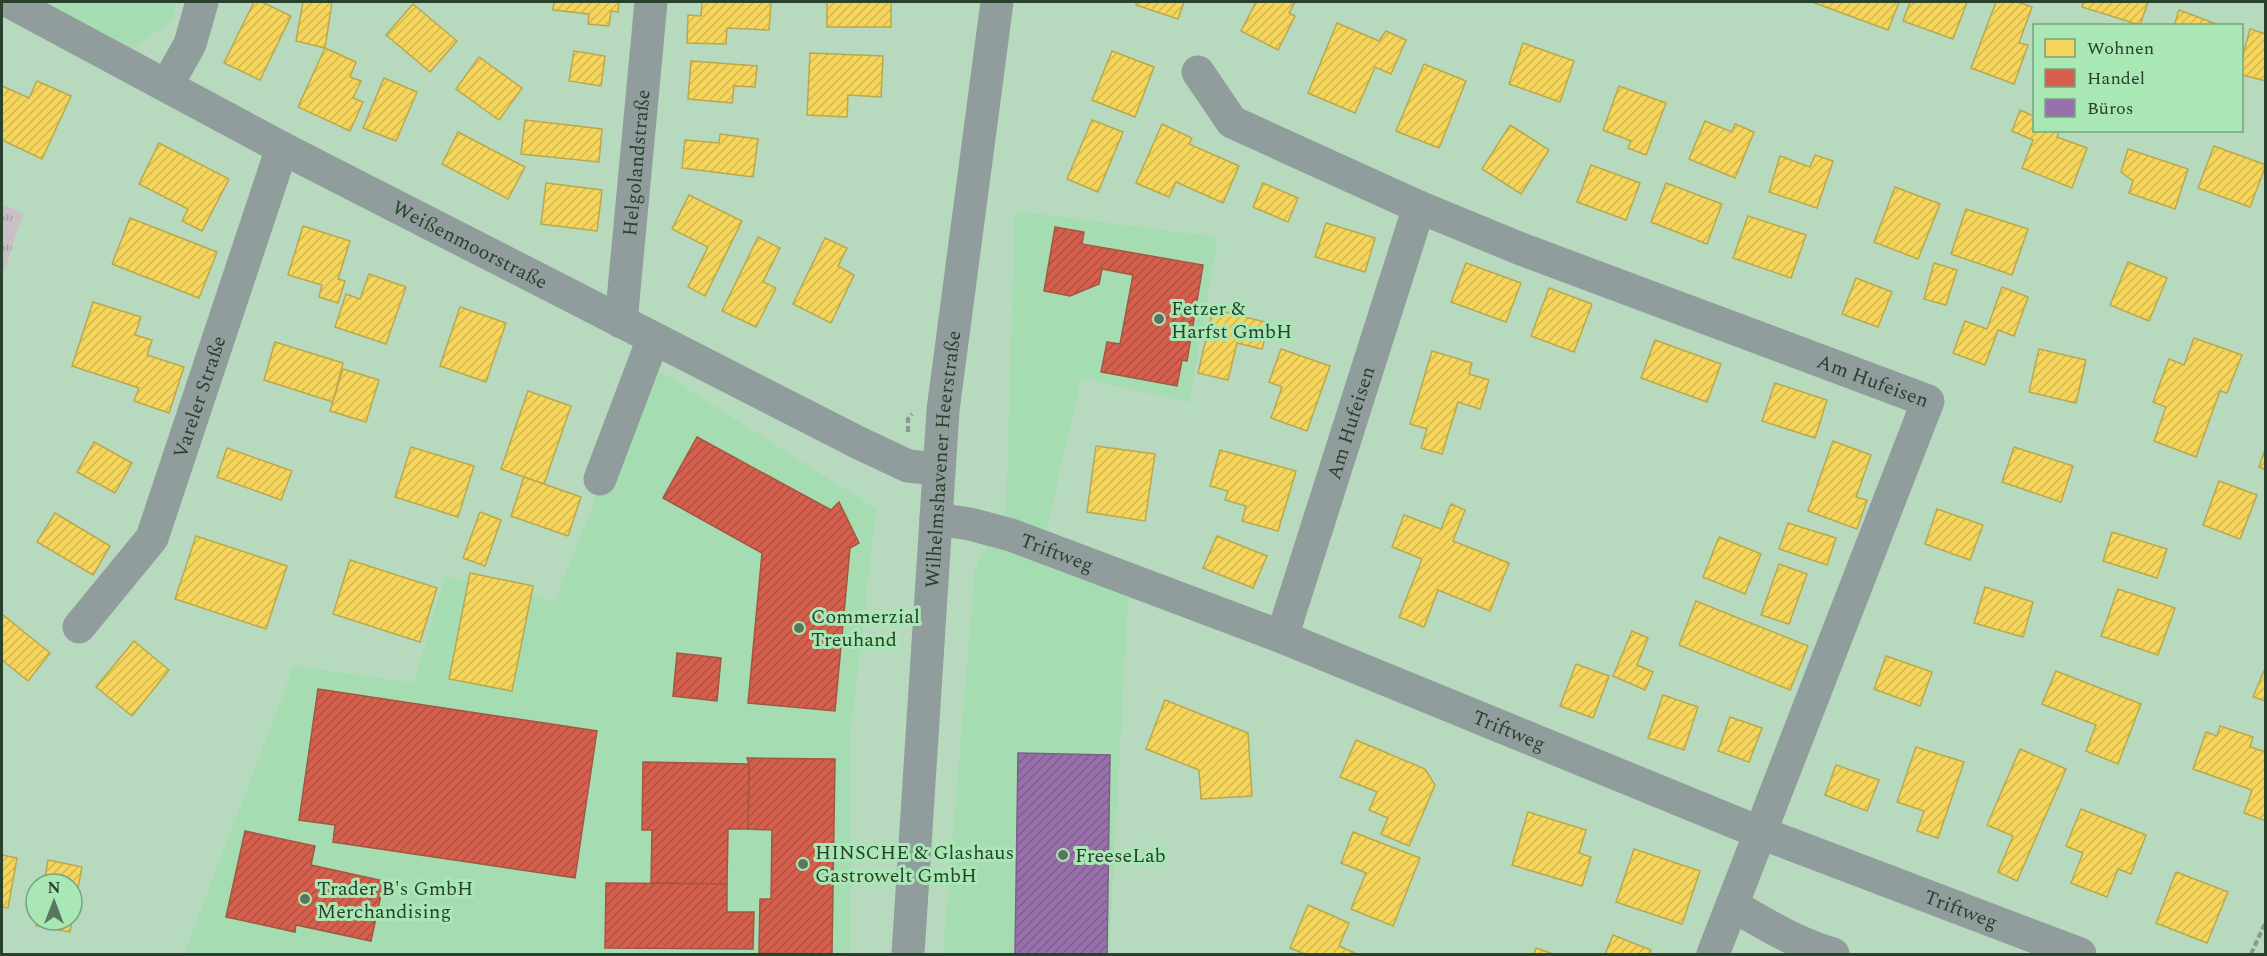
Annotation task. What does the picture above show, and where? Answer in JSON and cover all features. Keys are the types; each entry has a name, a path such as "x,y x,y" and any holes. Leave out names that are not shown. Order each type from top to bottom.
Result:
{"street":[{"name":"Weißenmoorstraße","path":"10,2 282,148 653,339 908,466 938,469"},
{"path":"167,85 190,44 202,2"},
{"name":"Helgolandstraße","path":"621,322 651,2"},
{"name":"Wilhelmshavener Heerstraße","path":"908,954 938,469 950,352 997,2"},
{"name":"Am Hufeisen","path":"1198,72 1232,122 1419,207 1521,249 1928,402 1761,833"},
{"name":"Vareler Straße","path":"79,627 152,538 282,148"},
{"name":"Am Hufeisen","path":"1282,638 1419,207"},
{"path":"600,479 653,339"},
{"name":"Triftweg","path":"936,519 970,524 1011,535 1282,638 1761,833 2080,954"},
{"path":"1713,954 1761,833"},
{"path":"1732,905 1783,934 1814,949 1833,954"}],"path":[{"path":"2252,954 2265,921"}],"shaded area":[{"path":"39,2 176,2 174,19 132,48"},
{"path":"1015,211 1218,237 1189,402 1081,378 1041,555 1128,597 1109,954 943,954 975,569 1006,511"},
{"path":"648,364 876,509 850,738 851,954 184,954 294,666 414,683 445,576 555,601"}],"green space":[{"path":"2,204 23,213 2,278"}],"building: Wohnen":[{"path":"254,2 262,2 291,16 260,80 224,63"},
{"path":"303,2 332,2 325,48 296,41"},
{"path":"554,2 619,2 618,12 611,11 609,26 588,24 589,14 553,10"},
{"path":"702,2 771,2 769,30 727,28 726,44 687,43 688,15 701,16"},
{"path":"827,2 891,2 891,27 827,27"},
{"path":"1137,2 1184,2 1178,19 1136,5"},
{"path":"1256,2 1295,2 1289,13 1295,16 1278,50 1241,31"},
{"path":"1812,2 1899,2 1888,30"},
{"path":"1910,2 1967,2 1953,39 1903,21"},
{"path":"1996,2 2018,2 2032,7 2019,43 2028,45 2014,84 1971,68"},
{"path":"2083,2 2148,2 2140,24 2082,7"},
{"path":"413,4 457,41 430,72 386,35"},
{"path":"2179,10 2216,24 2175,24"},
{"path":"1337,23 1379,41 1386,31 1406,40 1391,74 1375,67 1355,113 1308,93"},
{"path":"2250,29 2266,34 2266,81 2243,75 2243,55"},
{"path":"1523,43 1574,61 1560,102 1509,84"},
{"path":"325,48 356,62 350,77 361,81 353,98 363,102 350,131 298,107"},
{"path":"574,51 605,56 601,86 569,81"},
{"path":"1112,51 1154,67 1135,117 1092,100"},
{"path":"810,53 883,56 881,97 848,95 847,117 807,115"},
{"path":"479,57 522,88 499,120 456,89"},
{"path":"691,61 757,66 755,87 734,86 732,103 688,99"},
{"path":"1424,64 1466,81 1439,148 1396,131"},
{"path":"384,78 417,92 396,141 363,128"},
{"path":"37,81 71,96 42,159 2,140 2,86 29,98"},
{"path":"1619,86 1666,103 1646,155 1628,148 1631,141 1603,130"},
{"path":"2020,110 2033,116 2033,132 2058,132 2057,137 2087,148 2072,188 2022,168 2033,140 2012,131"},
{"path":"525,120 602,129 599,162 521,154"},
{"path":"1092,120 1123,132 1098,192 1067,179"},
{"path":"1705,121 1732,132 1735,124 1754,132 1735,178 1689,159"},
{"path":"1162,124 1192,138 1189,144 1239,166 1223,203 1176,182 1169,197 1136,183"},
{"path":"1510,125 1549,150 1521,194 1482,169"},
{"path":"458,132 525,167 508,199 442,164"},
{"path":"720,134 758,139 753,177 682,168 685,140 719,143"},
{"path":"159,143 229,179 202,231 182,221 188,209 139,184"},
{"path":"2214,146 2266,165 2250,207 2198,188"},
{"path":"2128,149 2188,169 2175,209 2129,193 2133,181 2121,172"},
{"path":"1815,155 1833,161 1817,208 1769,192 1780,156 1810,167"},
{"path":"1591,165 1640,183 1626,220 1577,202"},
{"path":"546,183 602,190 597,231 541,224"},
{"path":"1263,183 1298,198 1288,222 1253,207"},
{"path":"1666,183 1722,204 1707,244 1651,222"},
{"path":"1895,187 1940,204 1918,259 1874,242"},
{"path":"689,195 742,221 705,296 688,287 708,247 672,229"},
{"path":"1966,209 2028,229 2012,275 1951,254"},
{"path":"1748,216 1806,235 1791,278 1733,258"},
{"path":"130,218 217,252 199,298 112,264"},
{"path":"1326,223 1375,238 1365,272 1315,257"},
{"path":"303,226 350,241 338,279 345,281 338,303 319,297 322,285 288,275"},
{"path":"758,237 780,248 763,282 776,288 756,327 722,311"},
{"path":"825,238 847,248 838,266 854,275 831,323 793,304"},
{"path":"2128,262 2167,278 2149,321 2110,305"},
{"path":"1466,263 1521,283 1506,322 1451,302"},
{"path":"1934,263 1957,270 1946,305 1924,299"},
{"path":"369,274 406,287 386,344 335,327 346,294 360,299"},
{"path":"1856,278 1892,292 1878,327 1842,314"},
{"path":"2002,287 2028,297 2014,336 1998,330 1985,365 1953,353 1965,321 1987,329"},
{"path":"1549,288 1592,304 1574,352 1531,336"},
{"path":"93,302 141,317 135,335 152,340 147,355 184,367 169,413 134,401 139,388 72,366"},
{"path":"460,307 506,323 486,382 440,366"},
{"path":"1213,309 1269,323 1262,349 1237,343 1228,380 1198,373"},
{"path":"2194,338 2242,355 2227,393 2220,391 2196,457 2154,441 2166,407 2153,402 2169,359 2184,365"},
{"path":"1655,340 1721,364 1707,402 1641,378"},
{"path":"275,342 343,363 333,402 264,380"},
{"path":"1281,349 1330,366 1307,431 1271,418 1282,387 1269,382"},
{"path":"2039,349 2086,360 2076,403 2029,392"},
{"path":"1432,351 1472,363 1469,374 1489,380 1480,409 1458,402 1442,454 1421,448 1427,429 1410,424"},
{"path":"343,369 379,380 366,422 330,411"},
{"path":"1775,383 1827,400 1815,438 1762,421"},
{"path":"528,391 571,406 544,484 501,469"},
{"path":"1833,441 1871,455 1856,497 1867,500 1857,529 1808,511"},
{"path":"94,442 132,463 115,493 77,472"},
{"path":"1096,446 1155,454 1145,521 1087,512"},
{"path":"2266,446 2266,470 2259,467"},
{"path":"411,447 474,466 458,517 395,497"},
{"path":"2014,447 2073,466 2061,502 2002,482"},
{"path":"227,448 292,471 281,500 217,477"},
{"path":"1220,450 1296,471 1278,531 1242,521 1246,506 1225,500 1228,491 1210,486"},
{"path":"524,477 581,497 568,536 511,516"},
{"path":"2219,481 2257,495 2240,539 2203,525"},
{"path":"1451,504 1465,510 1453,541 1509,563 1490,611 1438,590 1424,627 1399,617 1422,559 1392,547 1404,515 1441,529"},
{"path":"1937,509 1983,525 1970,560 1925,544"},
{"path":"480,512 501,520 485,566 463,558"},
{"path":"55,513 110,546 93,575 37,542"},
{"path":"1788,523 1836,538 1827,565 1779,549"},
{"path":"2112,532 2167,549 2157,578 2103,561"},
{"path":"196,536 287,566 266,629 175,599"},
{"path":"1217,536 1267,556 1253,588 1203,568"},
{"path":"1719,537 1761,554 1745,594 1703,577"},
{"path":"350,560 437,588 420,642 333,614"},
{"path":"1779,564 1807,574 1789,624 1761,615"},
{"path":"470,573 533,586 512,691 449,679"},
{"path":"1985,587 2033,602 2023,637 1974,623"},
{"path":"2118,589 2175,608 2158,655 2101,636"},
{"path":"1696,601 1808,646 1790,690 1679,645"},
{"path":"2,614 50,653 28,681 2,660"},
{"path":"1632,631 1648,638 1637,665 1653,672 1645,690 1613,676"},
{"path":"134,641 169,670 132,716 96,687"},
{"path":"1886,656 1932,672 1920,706 1874,689"},
{"path":"1576,664 1609,676 1593,718 1560,706"},
{"path":"2266,666 2266,701 2253,697"},
{"path":"2056,671 2141,704 2118,764 2086,751 2096,725 2042,704"},
{"path":"1663,695 1698,707 1684,750 1648,738"},
{"path":"1165,700 1248,733 1252,796 1201,799 1199,770 1146,749"},
{"path":"1730,717 1762,728 1749,762 1718,751"},
{"path":"2220,726 2253,737 2250,747 2266,752 2266,821 2244,813 2252,790 2193,769 2206,732 2217,736"},
{"path":"1356,740 1425,769 1435,785 1409,846 1381,834 1388,818 1369,810 1377,792 1340,777"},
{"path":"1916,747 1964,762 1938,838 1917,831 1924,811 1897,802"},
{"path":"2020,749 2066,769 2017,881 1998,872 2013,836 1987,825"},
{"path":"1836,765 1879,780 1867,811 1825,795"},
{"path":"2081,809 2146,835 2131,874 2118,869 2107,897 2071,883 2083,853 2066,846"},
{"path":"1528,812 1586,830 1579,853 1591,857 1582,886 1512,865"},
{"path":"1353,832 1420,858 1393,926 1351,909 1366,873 1341,863"},
{"path":"1634,849 1700,871 1682,924 1616,902"},
{"path":"2,855 17,858 8,908 2,907"},
{"path":"48,860 82,867 81,872 46,872"},
{"path":"2176,872 2228,892 2207,943 2156,923"},
{"path":"1308,905 1349,923 1339,946 1357,954 1305,954 1290,948"},
{"path":"1613,935 1651,950 1650,954 1605,954"},
{"path":"1536,948 1553,954 1534,954"}],"building: Handel":[{"name":"Fetzer & Harfst GmbH","path":"1055,227 1084,232 1082,244 1203,265 1187,361 1182,360 1177,386 1101,372 1107,342 1120,344 1133,275 1102,269 1099,284 1070,296 1044,291"},
{"name":"Commerzial Treuhand","path":"697,437 831,510 839,502 859,543 850,548 835,711 748,703 762,553 663,498"},
{"path":"677,653 721,658 717,701 673,696"},
{"path":"318,689 597,731 575,878 333,842 335,825 299,820"},
{"name":"HINSCHE & Glashaus Gastrowelt GmbH","path":"747,758 835,759 832,954 759,953 760,899 771,899 772,830 748,829 749,764"},
{"path":"643,762 749,764 748,829 728,829 727,884 651,883 652,830 642,830"},
{"name":"Trader B's GmbH Merchandising","path":"245,831 315,846 311,865 384,881 371,941 296,925 295,932 226,917"},
{"path":"606,883 727,884 727,912 754,912 753,949 605,948"}],"building: Büros":[{"name":"FreeseLab","path":"1018,753 1110,755 1107,954 1015,954"}],"place":[{"name":"Fetzer & Harfst GmbH","path":"1159,319"},
{"name":"Commerzial Treuhand","path":"799,628"},
{"name":"FreeseLab","path":"1063,855"},
{"name":"HINSCHE & Glashaus Gastrowelt GmbH","path":"803,864"},
{"name":"Trader B's GmbH Merchandising","path":"305,899"}]}
